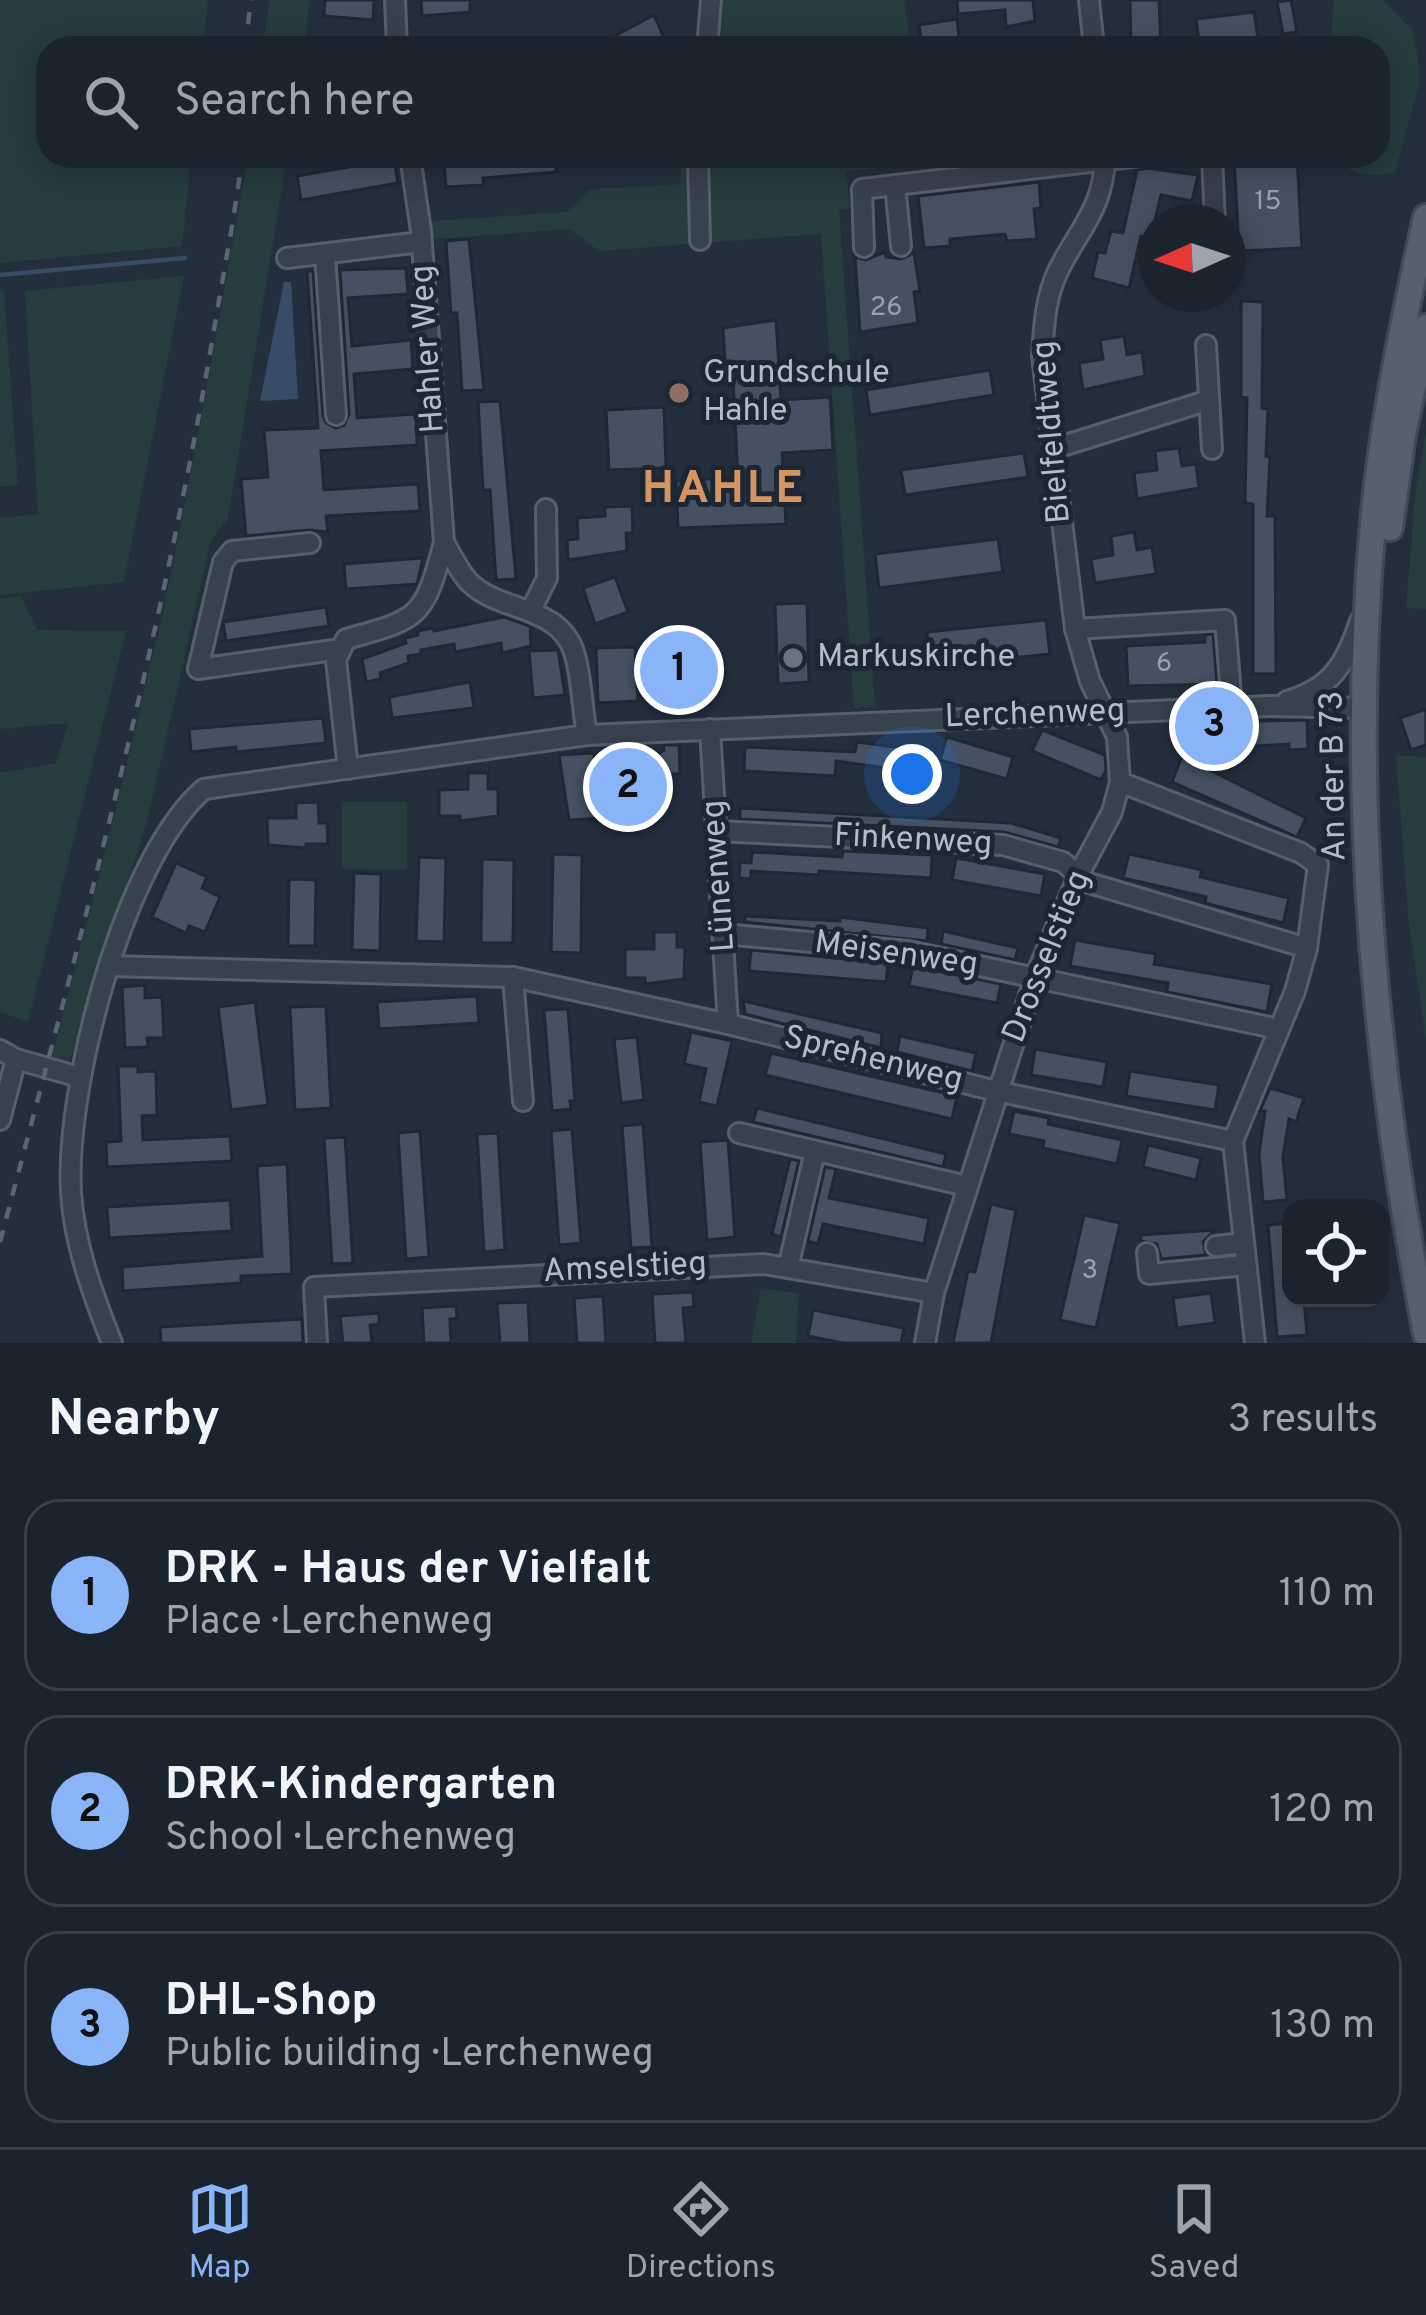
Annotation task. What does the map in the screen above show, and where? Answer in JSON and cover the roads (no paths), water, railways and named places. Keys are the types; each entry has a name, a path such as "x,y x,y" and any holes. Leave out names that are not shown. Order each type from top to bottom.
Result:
{"main road":[{"name":"An der B 73","path":"1426,217 1385,430 1367,612 1390,963 1426,1248"},
{"name":"An der B 73","path":"1426,327 1402,434 1391,513 1367,825 1392,1128 1426,1334"}],"street":[{"path":"395,0 397,36"},
{"path":"708,36 711,0"},
{"path":"1089,0 1093,36"},
{"name":"Hahler Weg","path":"340,649 346,639 406,623 427,597 444,542 422,242 412,168"},
{"path":"697,168 700,240"},
{"path":"864,247 862,189 1027,168"},
{"name":"Bielfeldtweg","path":"1103,168 1097,206 1057,273 1045,312 1042,356 1075,629 1105,712"},
{"path":"1213,168 1214,204"},
{"path":"895,185 901,246"},
{"path":"287,258 422,242"},
{"path":"325,254 336,415"},
{"path":"1206,345 1212,449"},
{"path":"1053,449 1210,400"},
{"path":"531,610 547,578 546,509"},
{"path":"444,542 469,581 504,605 531,610 554,622 573,649 586,735"},
{"path":"310,543 232,551 223,562 198,669 340,649 336,660 348,769"},
{"path":"1270,706 1321,689 1332,680 1367,612"},
{"path":"1075,629 1225,620 1232,707"},
{"name":"Lerchenweg","path":"112,1343 81,1253 71,1199 70,1140 79,1077 110,966 167,828 181,808 204,789 586,735 1232,707 1373,709"},
{"path":"1105,712 1117,737 1120,782 1301,853 1318,866 1295,991 1233,1141 1255,1343"},
{"name":"Lünenweg","path":"710,729 728,1024"},
{"name":"Drosselstieg","path":"926,1343 934,1293 1034,977 1112,812 1120,782"},
{"name":"Finkenweg","path":"716,831 1003,845 1063,862 1086,882 1306,948"},
{"name":"Meisenweg","path":"724,934 908,951 1279,1029"},
{"name":"Sprehenweg","path":"110,966 513,977 728,1024 996,1091 1233,1141"},
{"path":"513,977 523,1101"},
{"path":"0,1120 8,1054 79,1077"},
{"path":"739,1133 967,1186"},
{"path":"788,1268 815,1151"},
{"path":"1216,1246 1244,1243"},
{"path":"1148,1253 1149,1274 1246,1265"},
{"name":"Amselstieg","path":"317,1343 314,1287 764,1264 934,1293"}],"water":[{"path":"284,282 291,282 298,399 260,401"}],"waterway":[{"path":"0,275 185,258"}],"railway":[{"path":"246,36 251,0"},
{"path":"0,1242 90,898 172,551 240,168"}],"place":[{"name":"Grundschule Hahle","path":"679,393"},
{"name":"Markuskirche","path":"793,658"},
{"name":"DRK - Haus der Vielfalt","path":"679,670"},
{"name":"DHL-Shop","path":"1214,726"},
{"name":"DRK-Kindergarten","path":"628,787"}],"district":[{"name":"HAHLE","path":"724,490"}]}
